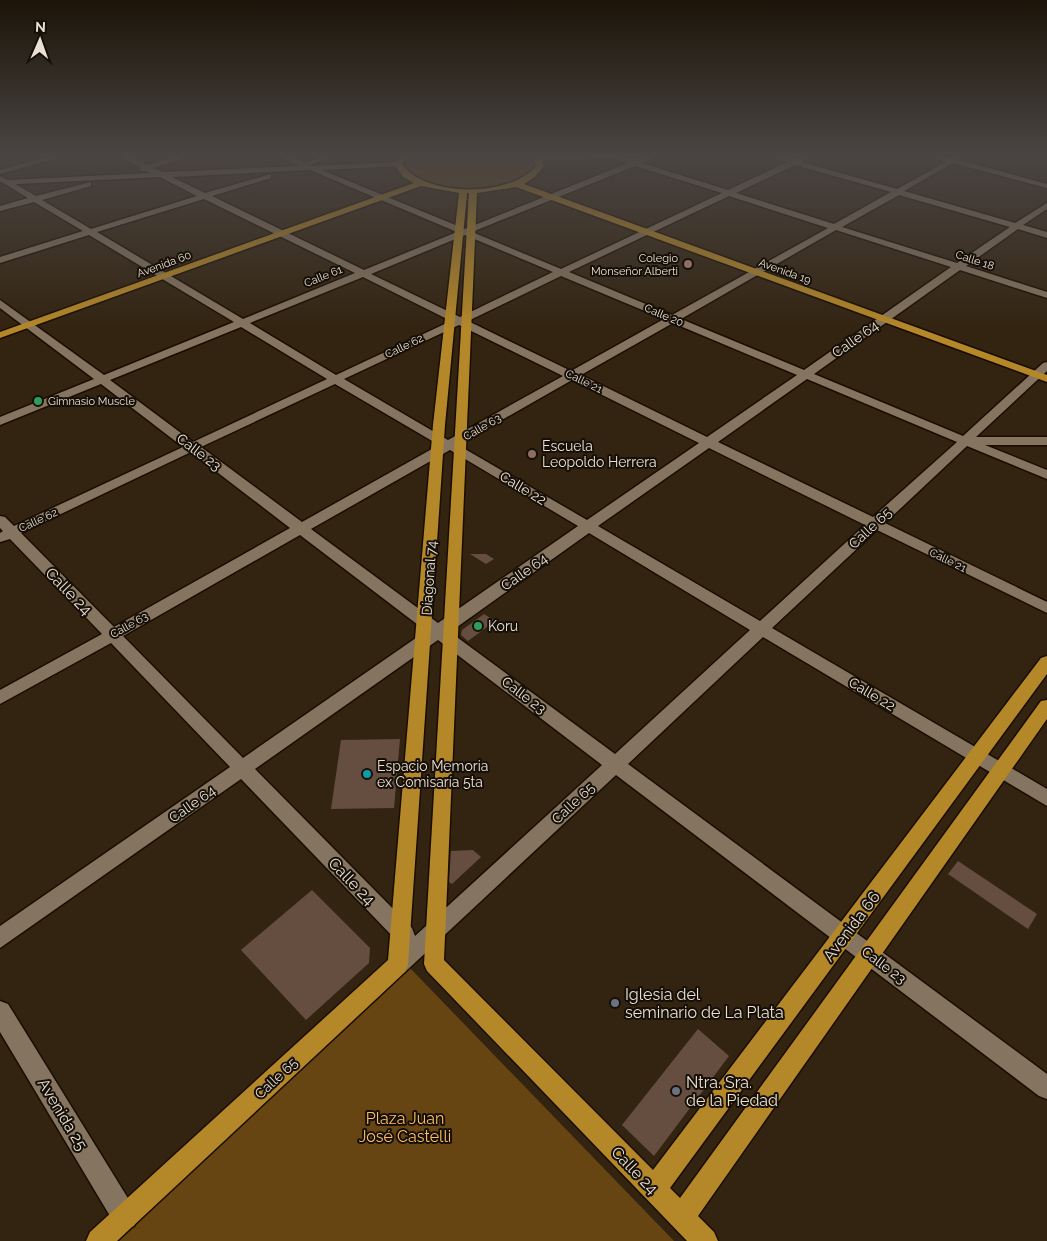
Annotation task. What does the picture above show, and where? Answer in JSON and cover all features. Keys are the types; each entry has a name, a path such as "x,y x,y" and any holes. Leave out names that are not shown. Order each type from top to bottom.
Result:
{"main road":[{"name":"Avenida 60","path":"0,334 26,322 332,213"},
{"name":"Diagonal 74","path":"441,629 449,445 465,232 464,213"},
{"name":"Diagonal 74","path":"434,964 441,629 449,445 465,232 469,213"},
{"name":"Avenida 19","path":"604,213 1044,371"},
{"name":"Avenida 60","path":"0,327 26,322"},
{"name":"Diagonal 74","path":"398,965 424,642 441,629"},
{"name":"Avenida 66","path":"654,1189 1047,662"},
{"path":"682,1218 1047,706"},
{"name":"Calle 24","path":"434,964 705,1241"},
{"name":"Calle 65","path":"99,1241 398,965"}],"street":[{"name":"Calle 22","path":"58,213 1047,798"},
{"path":"0,260 150,213"},
{"name":"Calle 21","path":"239,213 1047,608"},
{"name":"Calle 20","path":"419,213 1047,475"},
{"name":"Calle 61","path":"0,421 511,213"},
{"name":"Calle 62","path":"6,535 687,213"},
{"name":"Calle 18","path":"791,213 1047,295"},
{"name":"Calle 63","path":"0,698 860,213"},
{"path":"971,213 1047,235"},
{"name":"Calle 64","path":"441,629 1036,213"},
{"name":"Calle 23","path":"0,303 301,528 441,629 615,764 1047,1088"},
{"name":"Calle 65","path":"398,965 965,441 1044,371"},
{"path":"965,441 1047,441"},
{"name":"Calle 24","path":"0,520 6,535 112,635 434,964"},
{"name":"Calle 64","path":"0,938 424,642"},
{"name":"Avenida 25","path":"0,1012 125,1217"}],"green space":[{"name":"Plaza Juan José Castelli","path":"410,968 674,1241 117,1241"}],"building":[{"path":"470,554 486,554 494,559 486,564"},
{"name":"Koru","path":"484,614 495,621 468,641 461,635 462,630"},
{"name":"Espacio Memoria ex Comisaría 5ta","path":"400,739 394,808 331,809 341,740"},
{"path":"473,850 481,857 452,884 449,882 451,851"},
{"path":"958,861 1037,914 1028,929 948,874"},
{"path":"312,890 370,948 369,963 306,1020 241,950"},
{"name":"Ntra. Sra. de la Piedad","path":"698,1029 729,1056 654,1156 622,1125"}],"place":[{"name":"Colegio Monseñor Alberti","path":"688,264"},
{"name":"Gimnasio Muscle","path":"38,401"},
{"name":"Escuela Leopoldo Herrera","path":"532,454"},
{"name":"Koru","path":"478,626"},
{"name":"Espacio Memoria ex Comisaría 5ta","path":"367,774"},
{"name":"Iglesia del seminario de La Plata","path":"615,1003"},
{"name":"Ntra. Sra. de la Piedad","path":"676,1091"}]}
